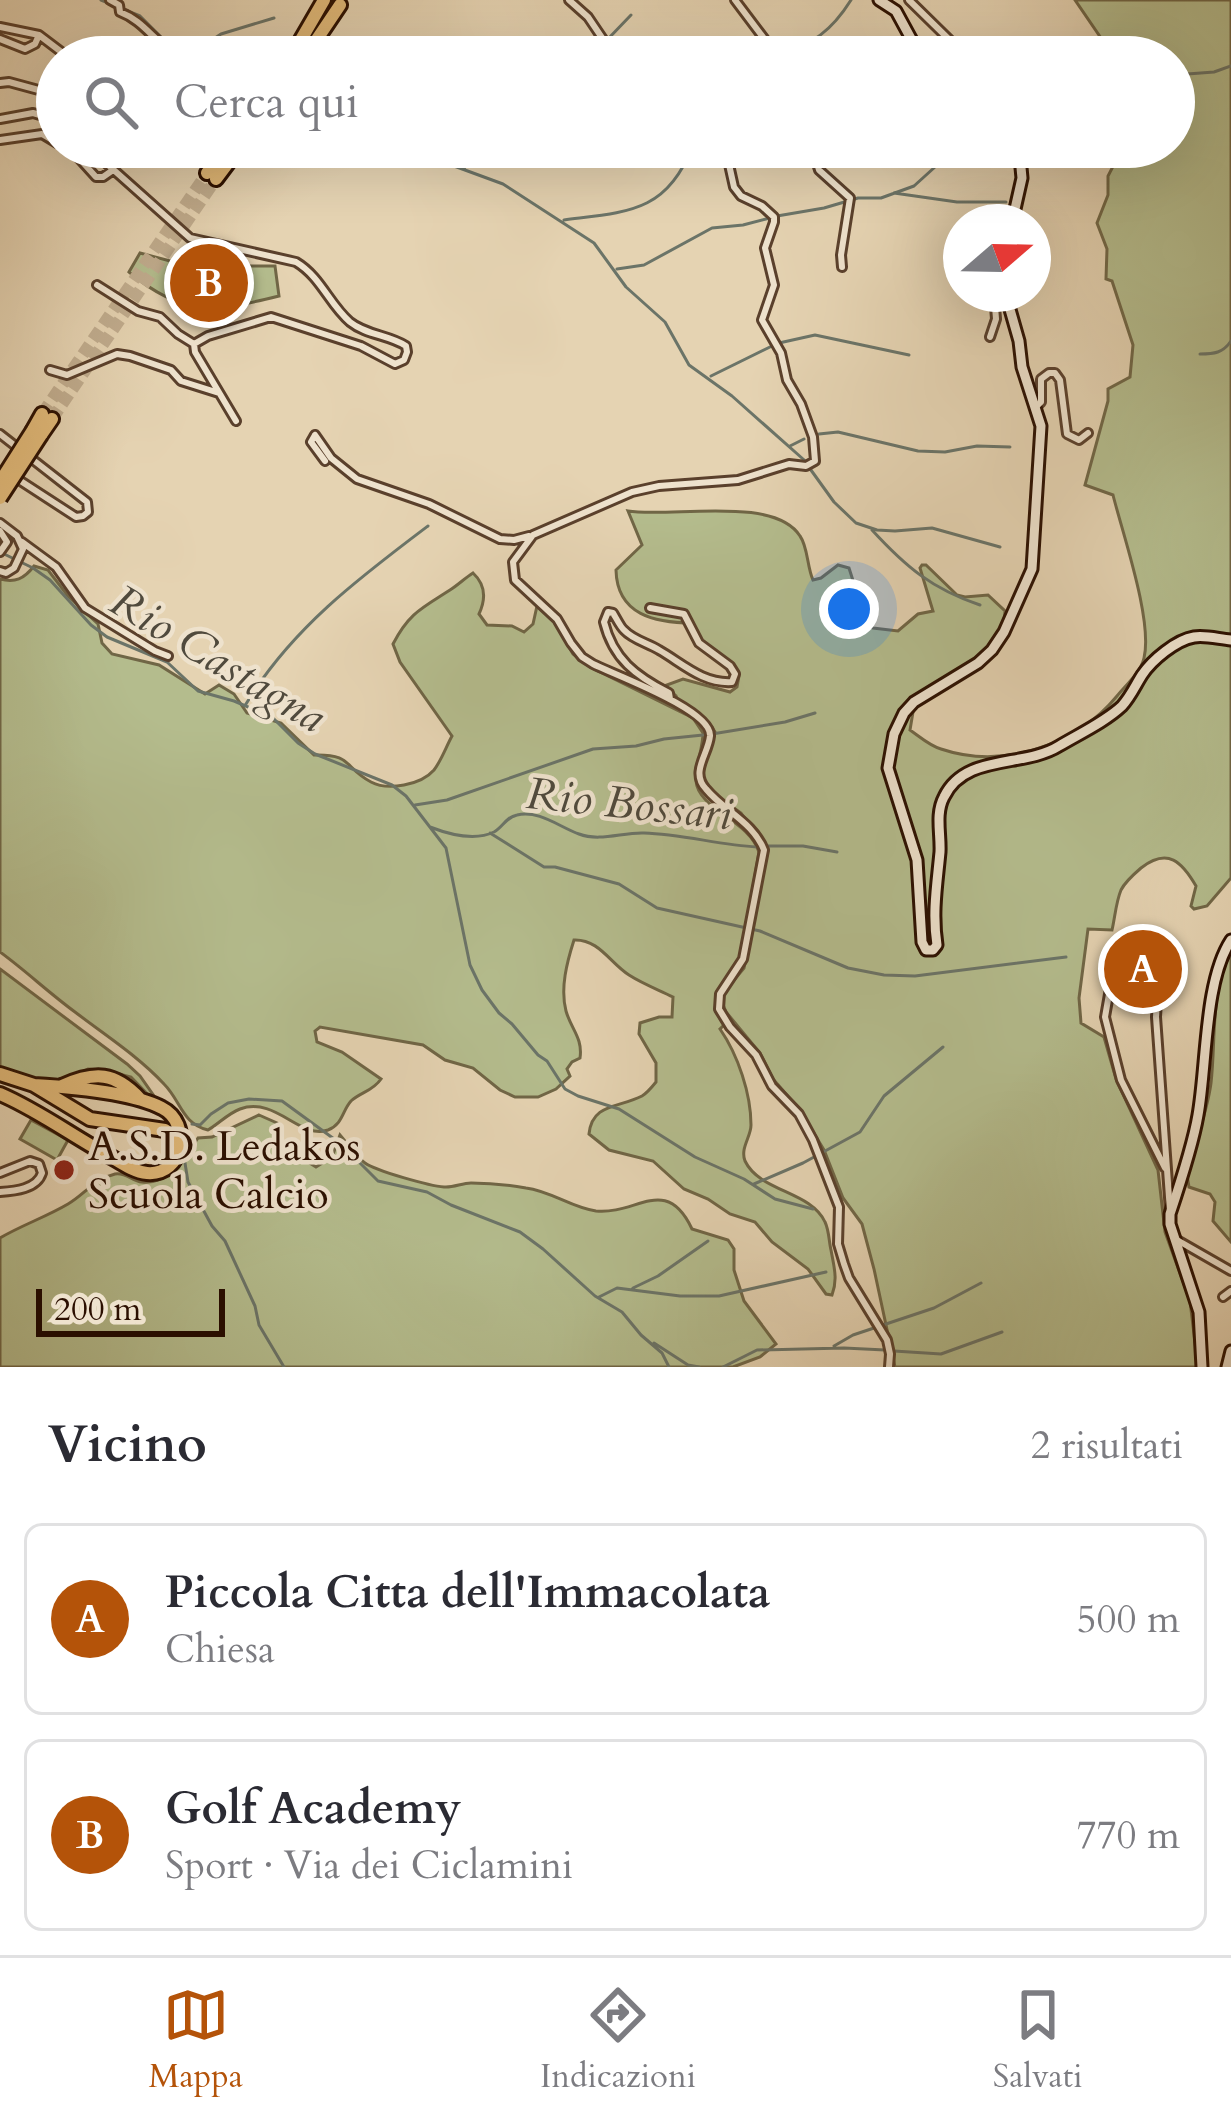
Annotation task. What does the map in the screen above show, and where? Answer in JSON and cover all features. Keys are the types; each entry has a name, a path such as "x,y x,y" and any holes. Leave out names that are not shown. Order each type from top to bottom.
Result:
{"highway":[{"path":"303,36 324,0"},
{"path":"320,36 336,10"},
{"path":"211,176 218,168"},
{"path":"0,498 47,417"},
{"path":"0,482 37,433"},
{"path":"0,1074 34,1085 90,1119 165,1130 179,1150"},
{"path":"0,1094 144,1173 163,1169 176,1157 182,1134 177,1120 165,1109 141,1100 34,1085"}],"main road":[{"path":"879,0 896,11 910,36"},
{"path":"1017,204 1021,168"},
{"path":"1011,312 1041,426 1032,569 992,650 914,702 899,722 889,755 890,777 916,860 926,950 937,945 939,813 942,799 955,782 995,761 1048,753 1112,714 1132,695 1151,663 1183,640 1231,640"},
{"path":"1202,1367 1199,1312 1170,1214 1197,1122 1210,1007 1231,940"},
{"path":"1227,1367 1231,1351"}],"street":[{"path":"110,0 154,36"},
{"path":"568,0 601,36"},
{"path":"735,0 762,36"},
{"path":"909,0 946,36"},
{"path":"0,27 39,35"},
{"path":"0,39 25,50 36,42"},
{"path":"0,83 36,89"},
{"path":"0,118 36,114"},
{"path":"0,140 36,135"},
{"path":"88,168 96,177 113,170 190,238 296,262 309,270 351,323 403,343 407,356 395,364 374,351 271,317 194,344"},
{"path":"325,461 311,442 315,435 331,458 357,479 500,539 514,540 641,489 738,480 814,461 807,420 763,320 774,285 764,248 774,217 741,196 730,168"},
{"path":"819,168 850,198 842,267"},
{"path":"97,285 138,311 160,317 194,344"},
{"path":"990,338 995,312"},
{"path":"194,344 194,352 236,421"},
{"path":"50,370 67,374 117,354 171,370 182,381 219,393"},
{"path":"1036,407 1041,402 1041,380 1055,374 1061,384 1067,434 1079,440 1088,433"},
{"path":"0,434 74,490 87,502 88,512 76,517 0,471"},
{"path":"0,527 56,567 85,608 168,656"},
{"path":"0,527 8,542 0,553"},
{"path":"532,535 513,562 518,585 557,619 582,657 670,699 706,722 710,737 699,779 751,829 764,850 745,952 720,994 719,1009 756,1055 772,1086 799,1114 812,1140 839,1207 838,1244 844,1264 886,1340 889,1367"},
{"path":"0,572 14,568 22,542"},
{"path":"650,608 684,614 699,643 735,674 732,682 721,682 682,666 627,633 614,613 608,612 604,622 615,653 669,693 670,699"},
{"path":"1161,936 1156,1017 1170,1214"},
{"path":"1115,960 1105,1017 1121,1080 1167,1171"},
{"path":"0,1173 30,1161 39,1164 42,1173 33,1185 0,1192"},
{"path":"1176,1240 1231,1271"},
{"path":"1222,1297 1231,1292"}],"green space":[{"path":"1075,0 1231,0 1231,878 1207,906 1194,909 1196,886 1180,864 1167,858 1141,868 1121,890 1112,930 1088,929 1079,998 1081,1023 1104,1037 1116,1079 1158,1170 1165,1232 1190,1301 1198,1367 895,1367 862,1224 843,1198 824,1150 799,1109 722,1002 744,968 768,850 741,813 705,783 702,773 715,732 664,686 683,679 730,692 737,687 739,676 703,643 693,623 652,618 631,607 618,585 616,570 642,545 628,511 745,512 787,523 800,536 813,580 838,565 849,568 856,590 856,616 873,628 898,631 918,614 933,611 922,565 957,595 988,595 1005,611 994,640 911,700 910,730 937,748 965,755 1013,754 1060,740 1100,713 1133,678 1146,642 1136,578 1113,495 1085,485 1108,389 1130,377 1133,345 1112,281 1106,279 1107,249 1097,223 1112,168 1195,168 1195,36 1100,36"},
{"path":"140,253 189,266 275,266 279,296 217,307 183,303 129,272"},
{"path":"34,566 48,570 98,624 102,643 112,654 159,665 205,694 219,685 234,694 247,713 281,723 314,755 342,759 378,785 404,785 428,775 452,736 400,662 393,644 417,612 473,573 482,587 479,614 487,625 512,626 524,632 540,607 554,620 573,654 590,667 693,718 703,733 696,775 699,791 745,831 759,852 741,956 720,987 715,1010 749,1101 745,1161 762,1179 809,1204 825,1222 835,1273 832,1295 755,1222 684,1189 653,1161 609,1150 589,1134 601,1112 642,1096 656,1082 656,1063 639,1034 640,1023 672,1017 673,997 629,975 590,943 574,940 567,966 564,1002 580,1058 572,1062 567,1069 570,1076 556,1089 538,1097 515,1097 473,1068 445,1060 423,1045 320,1027 315,1031 317,1042 342,1052 381,1079 351,1101 333,1127 318,1131 253,1107 236,1111 208,1130 199,1127 143,1064 0,952 0,579 19,579"},
{"path":"1231,952 1231,1242 1213,1221 1215,1202 1210,1194 1189,1187 1187,1175 1209,1095 1217,999"},
{"path":"0,969 127,1064 154,1101 131,1077 104,1070 88,1069 59,1082 0,1068"},
{"path":"259,1115 277,1123 281,1145 316,1167 332,1157 340,1135 371,1166 437,1186 519,1187 596,1211 650,1201 672,1204 692,1229 728,1240 744,1301 776,1344 760,1357 733,1367 0,1367 0,1238 68,1204 108,1176 122,1174 142,1182 161,1179 175,1169 198,1138 212,1137"},
{"path":"31,1120 68,1140 57,1160 20,1139"}],"waterway":[{"path":"101,0 140,16 160,36"},
{"path":"818,36 851,0"},
{"path":"611,36 631,15"},
{"path":"218,36 274,18"},
{"path":"1195,73 1231,66"},
{"path":"459,168 503,184 594,243 626,287 665,322 689,365 803,459 856,523 877,530 932,528 1000,547"},
{"path":"564,220 642,205 657,197 682,168"},
{"path":"777,216 858,198 881,198 914,186 934,168"},
{"path":"894,193 957,202 1006,202"},
{"path":"617,269 644,265 712,228 770,218"},
{"path":"779,343 815,335 909,355"},
{"path":"1200,354 1218,352 1231,341"},
{"path":"711,376 772,346"},
{"path":"819,434 838,432 918,451 1010,447"},
{"path":"790,446 804,439"},
{"name":"Rio Castagna","path":"246,704 305,628 428,526"},
{"path":"872,530 921,575 980,605"},
{"name":"Rio Castagna","path":"2,553 50,580 107,637 167,662 198,691 272,717 315,754 392,785 406,796 446,848 470,965 482,990 547,1061 565,1089 619,1109 775,1199 813,1209"},
{"path":"712,734 815,713"},
{"path":"415,805 447,800 593,749 703,735"},
{"name":"Rio Bossari","path":"430,827 479,836 525,814 587,836 658,834 757,847"},
{"path":"490,833 544,867 619,884 657,908 760,931 848,968 915,976 1066,957"},
{"path":"764,846 837,852"},
{"path":"754,1184 860,1132 884,1096 943,1047"},
{"path":"192,1124 200,1125 228,1103 282,1101 341,1144 378,1181 427,1192 520,1232 595,1296 622,1312 662,1353 669,1367"},
{"path":"185,1163 188,1182 225,1241 259,1325 284,1367"},
{"path":"633,1288 708,1241"},
{"path":"599,1297 617,1288 719,1296 826,1272"},
{"path":"834,1346 934,1308 981,1283"},
{"path":"894,1351 941,1354 1002,1332"},
{"path":"654,1343 699,1367"},
{"path":"723,1367 757,1350 885,1350"}],"tunnel":[{"path":"42,414 207,173"},
{"path":"52,419 216,179"}],"place":[{"name":"Golf Academy","path":"209,283"},
{"name":"Piccola Citta dell'Immacolata","path":"1143,969"},
{"name":"A.S.D. Ledakos Scuola Calcio","path":"64,1170"}]}
